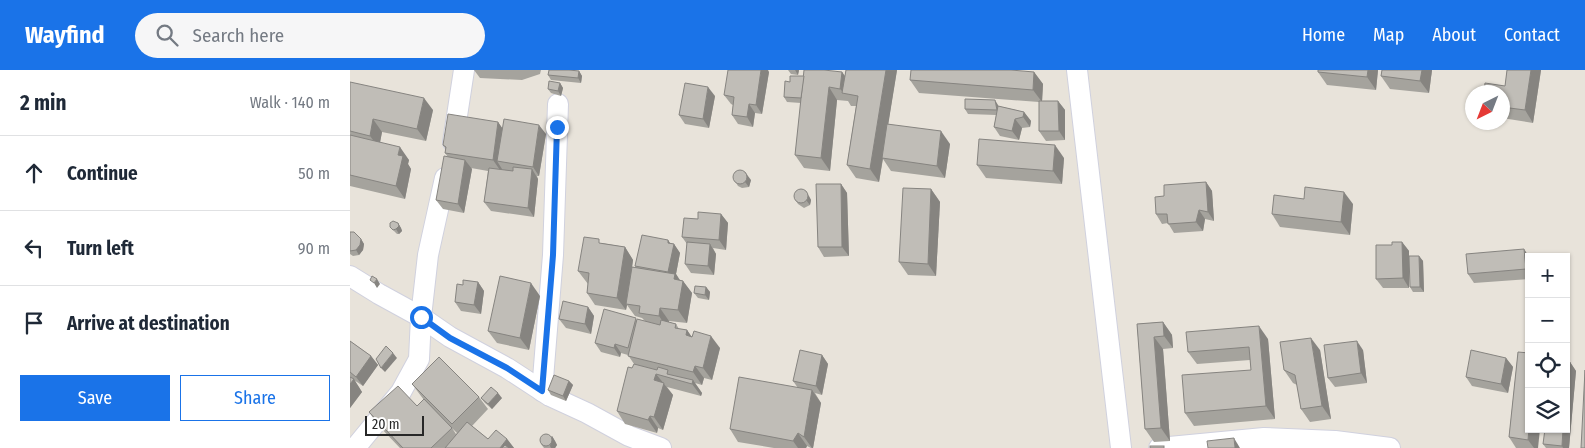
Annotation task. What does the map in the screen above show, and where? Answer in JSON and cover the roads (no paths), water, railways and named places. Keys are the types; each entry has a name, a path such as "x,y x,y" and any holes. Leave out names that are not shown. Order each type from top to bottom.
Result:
{"street":[{"path":"356,448 401,392 419,359 421,317 428,255 454,138 464,70"},
{"path":"1077,70 1121,448"},
{"path":"542,391 553,255 558,104"},
{"path":"350,276 421,317 450,338 507,368 542,391 629,436 662,448"},
{"path":"1159,448 1264,438 1335,441 1390,448"}]}
